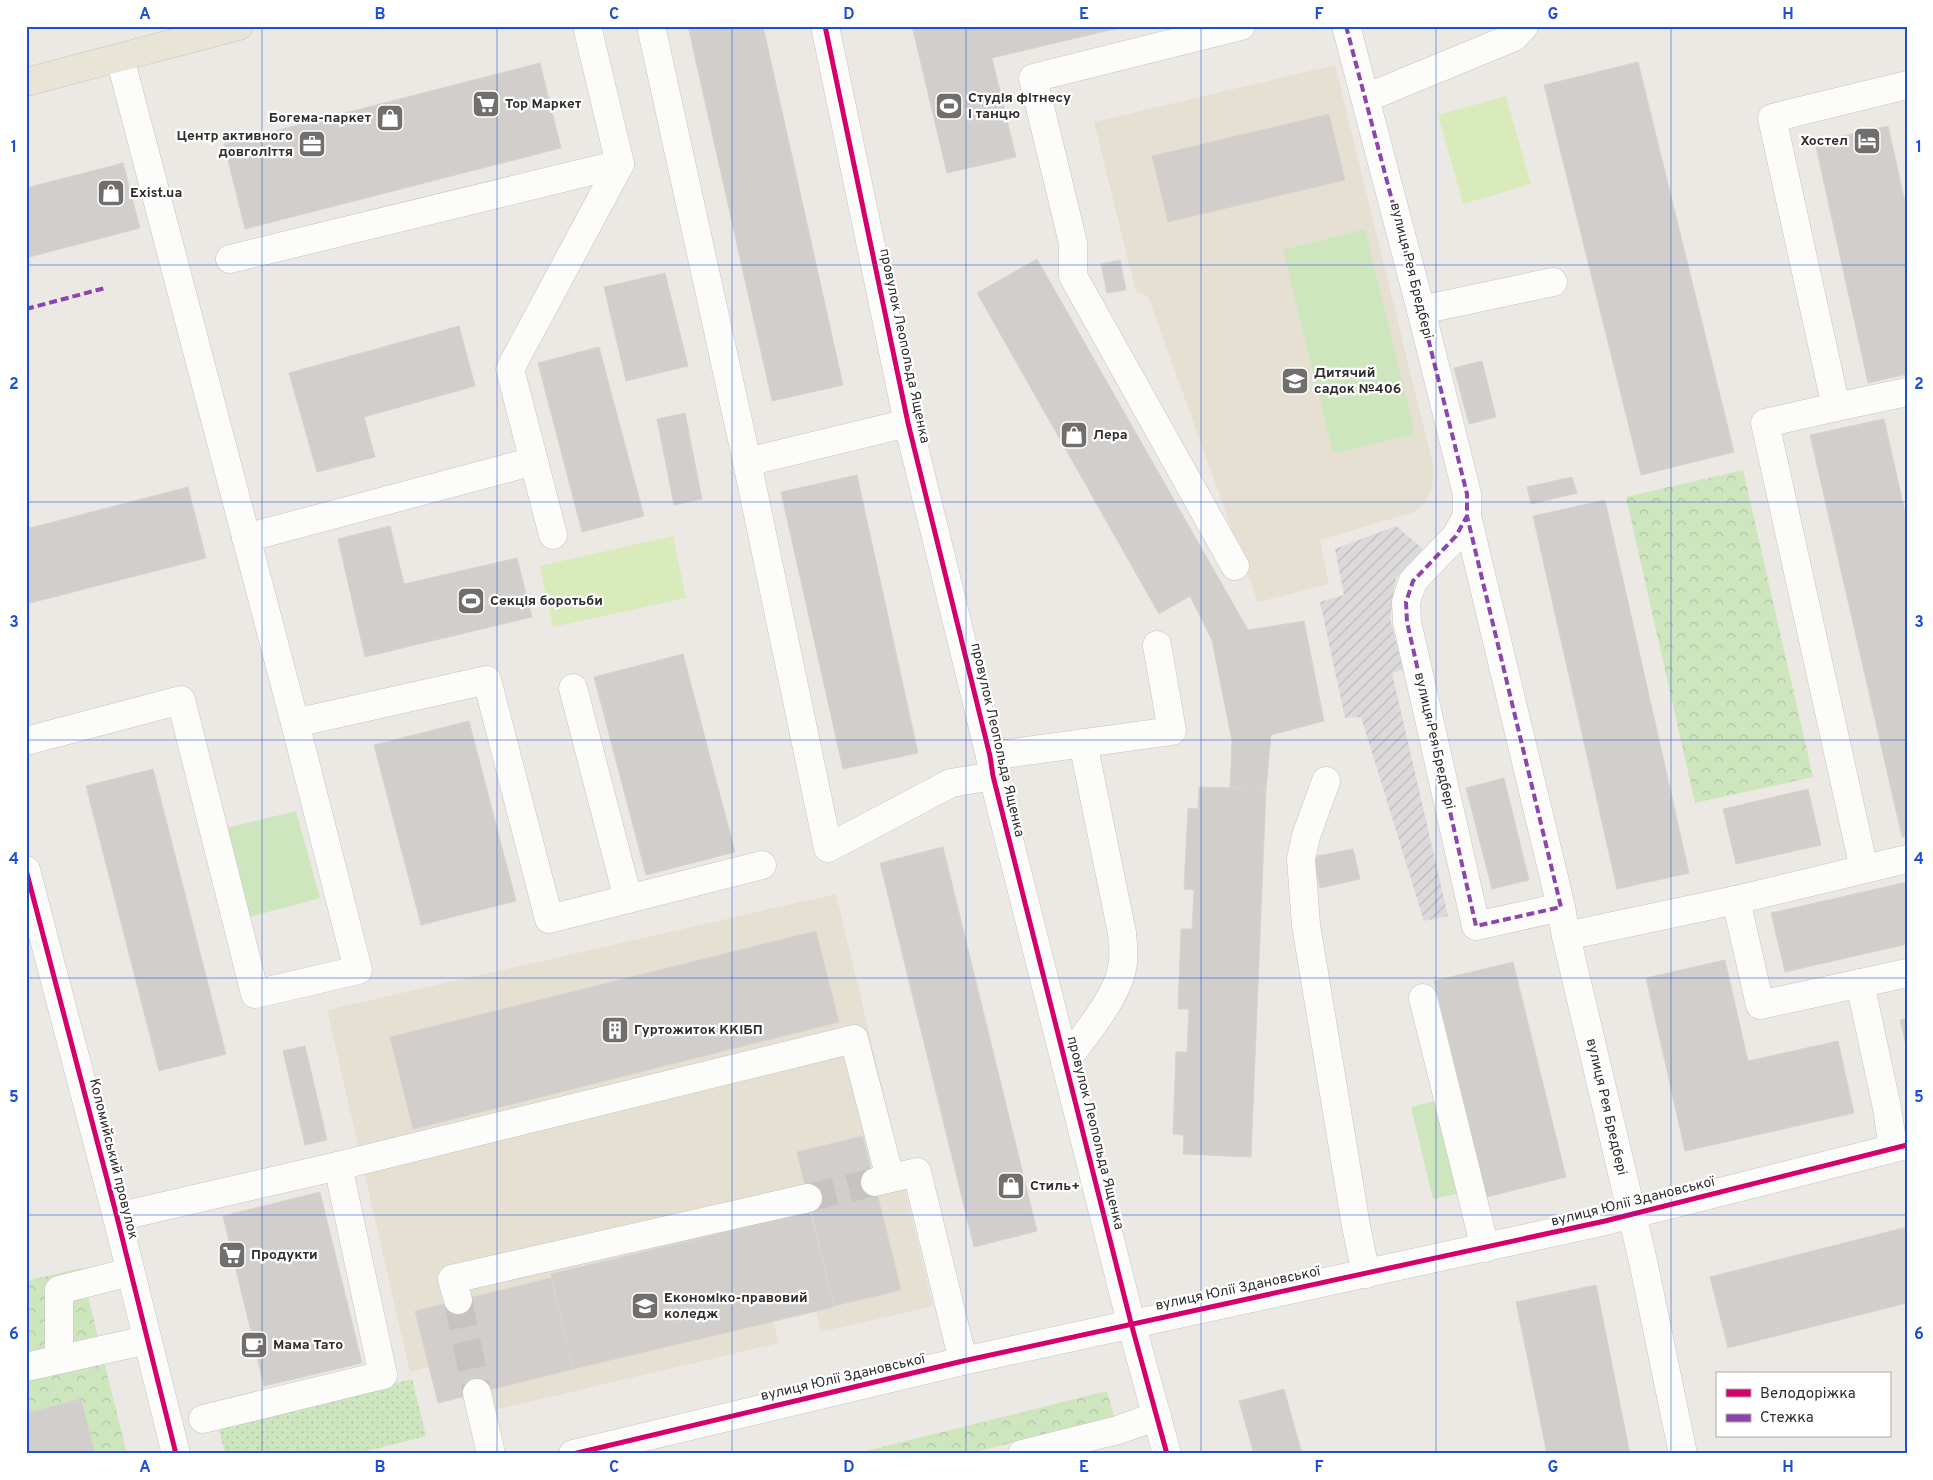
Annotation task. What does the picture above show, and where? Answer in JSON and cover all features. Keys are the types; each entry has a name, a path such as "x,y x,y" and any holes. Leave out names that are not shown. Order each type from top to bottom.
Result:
{"main road":[{"path":"26,82 239,26"}],"street":[{"path":"554,535 510,369 620,164 587,26"},
{"path":"651,26 747,462 828,848 951,782 992,766 1083,743 1172,731 1157,646"},
{"name":"провулок Леопольда Ященка","path":"825,26 908,423 1065,1062 1131,1323 1167,1454"},
{"path":"1235,566 1073,276 1072,243 1033,78 1241,26"},
{"name":"вулиця Рея Бредбері","path":"1346,26 1421,310 1467,494 1467,516 1561,907 1683,1454"},
{"path":"1366,98 1514,37 1524,26"},
{"path":"26,741 181,700 255,994 358,970 120,58"},
{"path":"1836,408 1772,118 1907,85"},
{"path":"230,258 620,164"},
{"path":"1421,310 1553,282"},
{"path":"1864,869 1765,423 1907,392"},
{"path":"747,462 908,423"},
{"path":"246,538 534,461"},
{"name":"вулиця Рея Бредбері","path":"1467,516 1456,536 1413,581 1406,602 1407,622 1476,926 1561,907"},
{"path":"295,723 487,680 549,919 762,865"},
{"path":"573,688 628,899"},
{"path":"1065,1062 1098,1016 1116,986 1122,970 1124,951 1122,933 1083,743"},
{"path":"1326,781 1306,836 1301,859 1306,925 1356,1226 1366,1274"},
{"path":"1566,936 1736,900 1907,859"},
{"name":"Коломийський провулок","path":"27,875 176,1454"},
{"path":"1736,900 1760,1005 1907,973"},
{"path":"1860,983 1887,1108 1900,1147"},
{"path":"1423,998 1485,1248"},
{"path":"116,1217 338,1166 854,1039 882,1180 917,1172 963,1361"},
{"name":"вулиця Юлії Здановської","path":"574,1454 1131,1323 1485,1248 1900,1147"},
{"path":"203,1419 383,1375 338,1166"},
{"path":"458,1300 452,1278 808,1198"},
{"path":"59,1359 59,1290 130,1272"},
{"path":"26,1367 147,1340"},
{"path":"477,1392 491,1454"},
{"path":"1022,1454 1118,1430 1157,1416"}],"shaded area":[{"name":"Дитячий садок №406","path":"1335,65 1433,465 1433,483 1426,502 1414,512 1320,540 1329,584 1258,602 1148,296 1136,292 1094,122"},
{"path":"1396,526 1423,549 1396,578 1390,618 1403,670 1392,673 1448,916 1424,921 1361,717 1345,718 1320,602 1344,595 1335,549"},
{"path":"836,894 892,1128 863,1136 878,1195 905,1189 933,1306 821,1332 816,1311 773,1321 779,1343 494,1410 477,1393 438,1403 429,1367 410,1372 327,1010"}],"green space":[{"path":"1506,96 1531,184 1463,204 1438,115"},
{"path":"1365,229 1415,434 1333,454 1283,250"},
{"path":"1743,470 1813,777 1695,803 1626,497"},
{"path":"673,536 686,598 553,627 540,566"},
{"path":"296,811 320,898 246,918 223,829"},
{"path":"1439,1100 1461,1193 1433,1199 1411,1107"},
{"path":"81,1268 127,1454 26,1454 26,1281"},
{"path":"412,1379 426,1436 356,1454 225,1454 218,1426"},
{"path":"1107,1391 1114,1417 967,1454 854,1454"}],"building":[{"path":"688,26 763,26 843,385 772,401"},
{"path":"912,26 1127,26 992,58 1016,157 947,173"},
{"path":"1638,62 1734,452 1641,475 1544,85"},
{"path":"540,63 561,148 245,229 224,144"},
{"path":"1329,114 1345,180 1168,222 1152,156"},
{"path":"1888,126 1907,211 1907,374 1868,383 1815,142"},
{"path":"123,163 140,228 26,258 26,188"},
{"path":"1037,259 1219,579 1159,614 977,293"},
{"path":"1120,260 1126,290 1107,293 1101,264"},
{"path":"665,273 688,366 626,381 604,287"},
{"path":"459,326 475,386 364,417 375,457 317,472 289,373"},
{"path":"599,347 644,516 582,532 538,363"},
{"path":"1482,361 1496,417 1469,424 1454,368"},
{"path":"685,413 702,499 674,505 657,419"},
{"path":"1884,419 1907,521 1907,836 1902,837 1810,435"},
{"path":"857,475 918,753 843,769 781,492"},
{"path":"1572,477 1577,493 1531,504 1527,487"},
{"path":"188,487 206,558 26,604 26,529"},
{"path":"1605,500 1689,873 1617,889 1533,516"},
{"path":"390,526 404,584 517,558 532,617 365,657 338,539"},
{"path":"1219,579 1248,630 1304,621 1324,721 1271,735 1266,789 1230,788 1232,741 1212,640 1190,596"},
{"path":"683,654 735,852 646,875 594,677"},
{"path":"469,721 516,901 421,925 374,745"},
{"path":"153,769 226,1054 159,1071 86,786"},
{"path":"1504,778 1529,880 1492,889 1466,788"},
{"path":"1199,787 1266,789 1251,1157 1183,1154 1184,1135 1173,1134 1176,1052 1187,1052 1189,1009 1178,1009 1181,929 1192,929 1194,890 1184,889 1188,808 1198,809"},
{"path":"1808,789 1821,845 1736,864 1723,809"},
{"path":"943,847 1037,1231 974,1247 880,863"},
{"path":"1353,849 1360,879 1320,888 1313,857"},
{"path":"1907,882 1907,944 1785,972 1771,913"},
{"name":"Гуртожиток ККІБП","path":"816,931 839,1022 413,1129 390,1037"},
{"path":"1725,960 1748,1061 1838,1041 1854,1113 1685,1151 1646,978"},
{"path":"1513,962 1566,1177 1487,1197 1434,981"},
{"path":"1907,1018 1907,1050 1900,1020"},
{"path":"305,1046 327,1140 305,1145 283,1051"},
{"path":"863,1136 901,1290 834,1306 797,1152"},
{"path":"320,1192 362,1363 264,1386 223,1216"},
{"path":"810,1212 834,1307 573,1369 551,1274"},
{"path":"1907,1227 1907,1303 1728,1348 1710,1277"},
{"path":"551,1278 573,1369 438,1403 415,1311"},
{"path":"1596,1285 1630,1454 1547,1454 1516,1302"},
{"path":"1284,1389 1302,1454 1254,1454 1239,1401"},
{"path":"81,1399 95,1454 26,1454 26,1413"}],"tunnel":[{"path":"808,1198 875,1182"},
{"path":"458,1300 477,1393"}],"marked path":[{"path":"1346,26 1421,310 1467,494 1467,516 1456,536 1413,581 1406,602 1407,622 1476,926 1561,907 1467,516"},
{"path":"26,309 105,288"}],"cycle path":[{"path":"825,26 908,423 990,756 993,776 1131,1323 1167,1454"},
{"path":"26,870 117,1217 176,1454"},
{"path":"573,1454 963,1361 1605,1221 1907,1145"}],"place":[{"name":"Top Маркет","path":"486,104"},
{"name":"Студія фітнесу і танцю","path":"949,106"},
{"name":"Богема-паркет","path":"390,118"},
{"name":"Хостел","path":"1867,141"},
{"name":"Центр активного довголіття","path":"312,144"},
{"name":"Exist.ua","path":"111,193"},
{"name":"Дитячий садок №406","path":"1295,381"},
{"name":"Лера","path":"1074,435"},
{"name":"Секція боротьби","path":"471,601"},
{"name":"Гуртожиток ККІБП","path":"615,1030"},
{"name":"Стиль+","path":"1011,1186"},
{"name":"Продукти","path":"232,1255"},
{"name":"Економіко-правовий коледж","path":"645,1306"},
{"name":"Мама Тато","path":"254,1345"}]}
